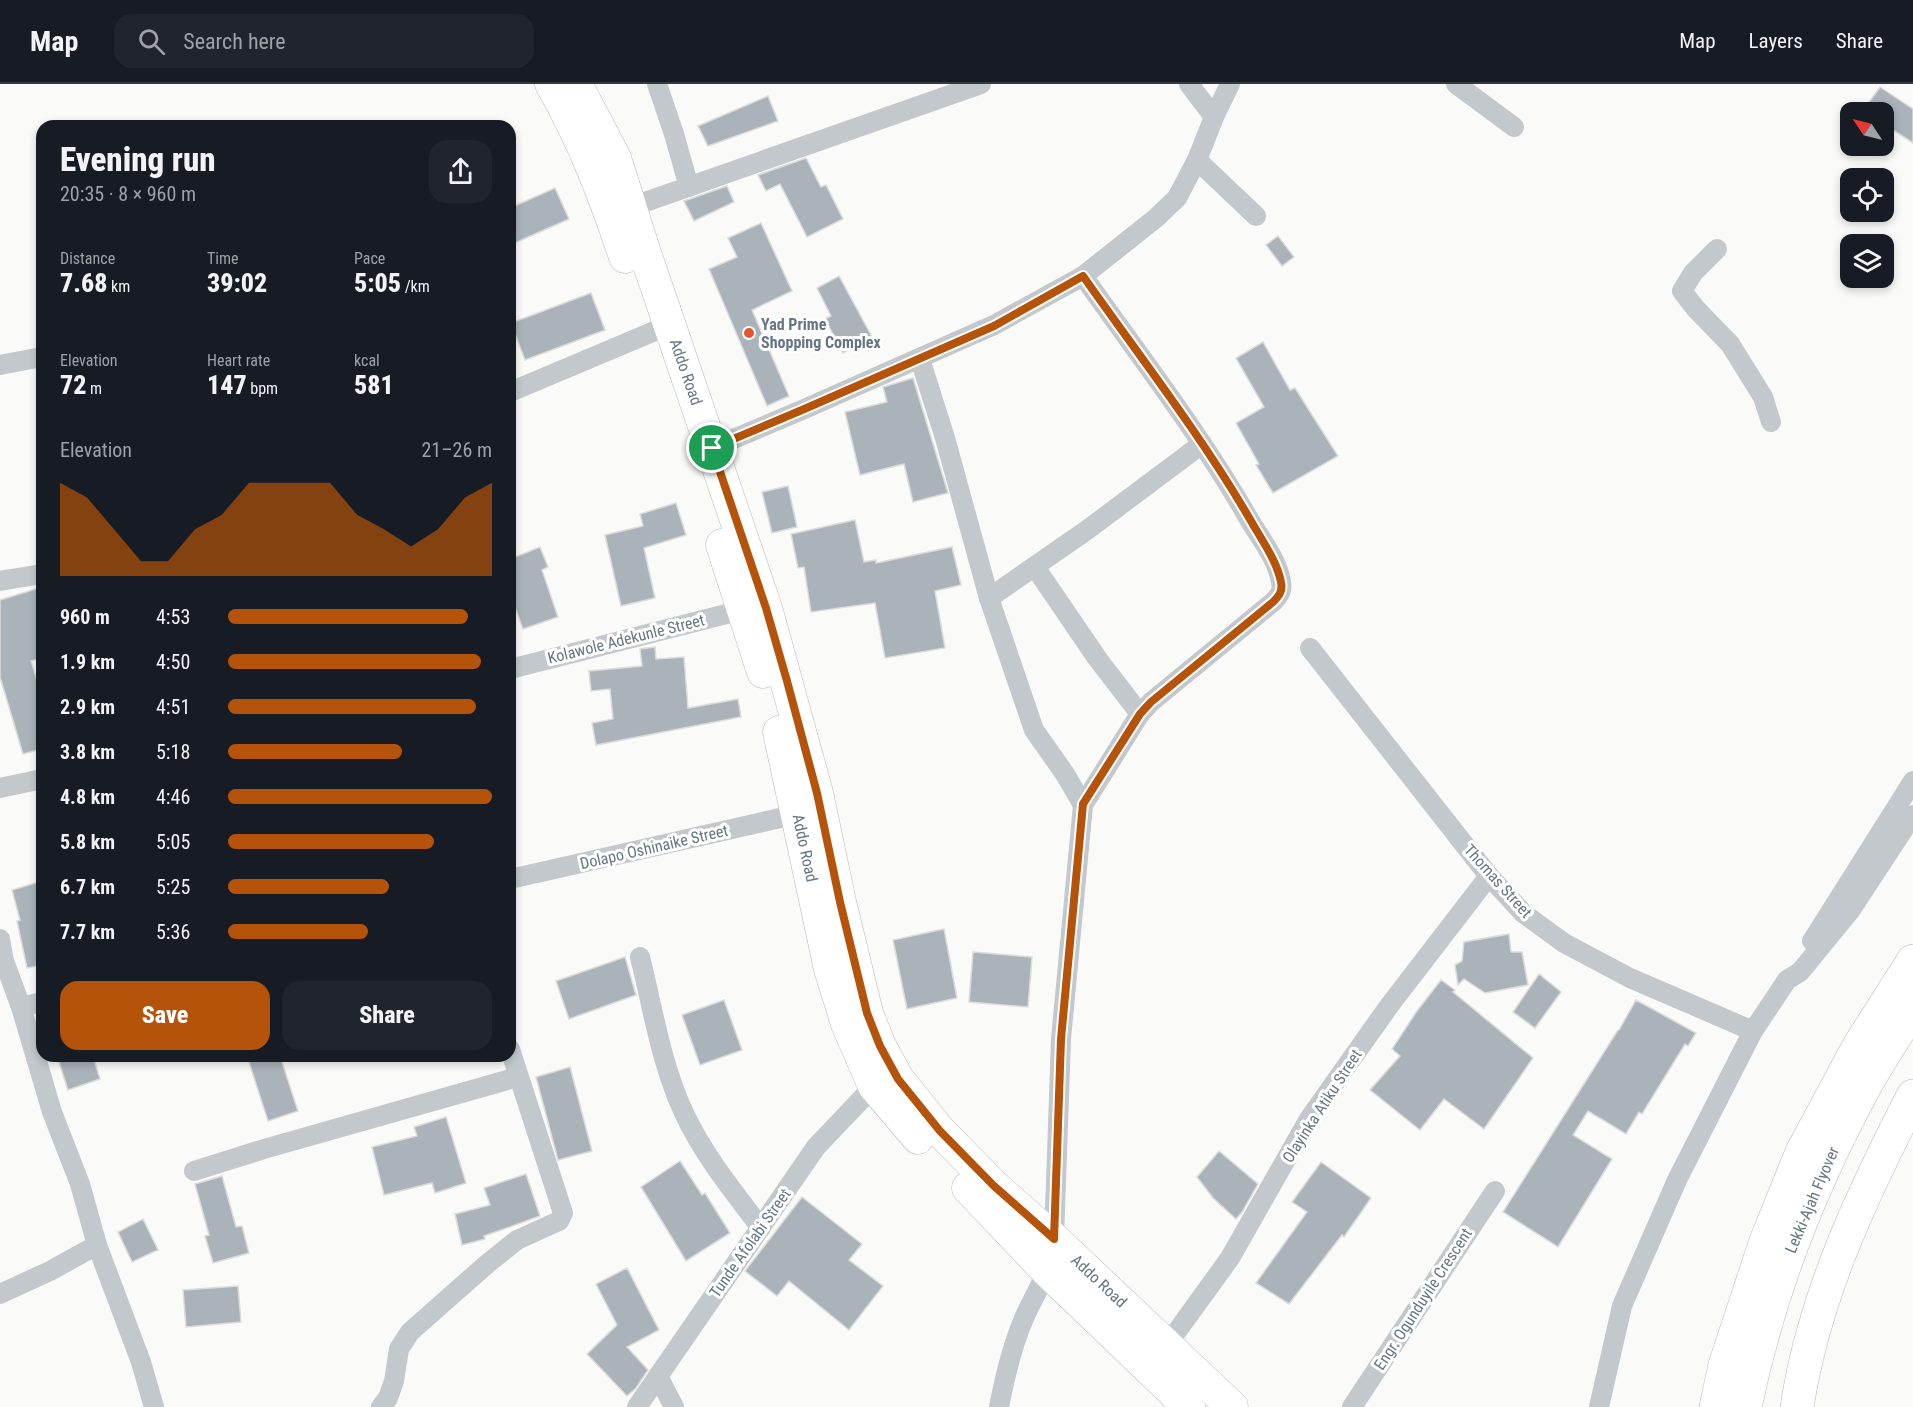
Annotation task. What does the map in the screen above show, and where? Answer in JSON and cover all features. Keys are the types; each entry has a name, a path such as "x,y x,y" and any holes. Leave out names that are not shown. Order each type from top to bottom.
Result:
{"highway":[{"path":"1716,1407 1725,1365 1766,1241 1802,1152 1859,1046 1913,961"},
{"name":"Lekki-Ajah Flyover","path":"1745,1407 1768,1314 1821,1171 1866,1084 1913,1008"},
{"name":"Lekki-Ajah Flyover","path":"1768,1407 1774,1374 1801,1281 1815,1242 1841,1179 1896,1075 1913,1048"},
{"path":"1797,1407 1805,1361 1822,1300 1870,1179 1913,1096"}],"main road":[{"name":"Addo Road","path":"551,84 595,172 712,448 766,608 792,700 817,793 840,902 865,1002 880,1046 898,1079 940,1131 994,1186 1054,1239 1232,1407"},
{"name":"Addo Road","path":"576,84 615,158 644,250 660,329 714,517 767,685 798,814 830,969 847,1024 874,1086 927,1148 1046,1270 1189,1407"}],"street":[{"path":"657,84 689,187"},
{"path":"631,207 981,84"},
{"path":"1189,84 1214,117"},
{"path":"712,448 994,326 1083,276 1156,219 1177,198 1197,160 1230,84"},
{"path":"1456,84 1514,127"},
{"path":"1197,160 1256,216"},
{"path":"1717,249 1693,273 1682,291 1730,344 1763,397 1771,422"},
{"path":"1054,1239 1061,1039 1083,804 1140,714 1151,702 1273,602 1279,596 1282,588 1272,558 1237,498 1202,444 1083,276"},
{"path":"516,389 660,329"},
{"path":"0,366 36,358"},
{"path":"920,359 945,438 989,598 1034,730 1083,804"},
{"path":"989,598 1035,567 1202,444"},
{"path":"1035,567 1097,658 1140,714"},
{"path":"0,581 36,575"},
{"name":"Kolawole Adekunle Street","path":"516,667 742,610"},
{"name":"Thomas Street","path":"1310,648 1489,876 1523,913 1564,943 1630,978 1753,1031"},
{"path":"0,788 36,780"},
{"path":"1599,1407 1622,1306 1677,1180 1753,1031 1913,781"},
{"name":"Dolapo Oshinaike Street","path":"516,878 798,814"},
{"path":"1787,980 1800,972 1850,911 1913,815"},
{"name":"Olayinka Atiku Street","path":"1167,1345 1230,1258 1309,1119 1389,1006 1489,876"},
{"path":"0,939 4,961 36,1058"},
{"path":"640,957 668,1073 683,1112 715,1166 761,1228"},
{"path":"21,1007 36,1003"},
{"path":"37,1062 52,1112 80,1184 97,1245 141,1362 154,1407"},
{"path":"381,1407 388,1398 394,1381 399,1349 410,1332 517,1240 562,1218 514,1062"},
{"path":"194,1171 518,1077"},
{"name":"Tunde Afolabi Street","path":"637,1407 816,1148 874,1086"},
{"name":"Engr. Ogunduyile Crescent","path":"1352,1407 1495,1191"},
{"path":"0,1294 50,1271 97,1245"},
{"path":"999,1407 1014,1344 1026,1314 1040,1289 1046,1270"},
{"path":"658,1376 674,1407"}],"building":[{"path":"1880,87 1913,109 1913,143 1894,131 1894,102 1869,102"},
{"path":"768,96 778,121 708,146 698,126"},
{"path":"806,158 821,187 826,185 843,219 807,237 780,184 766,191 758,175"},
{"path":"727,186 734,202 694,221 684,201"},
{"path":"555,188 569,219 516,242 516,205"},
{"path":"761,223 792,291 752,310 789,396 767,406 709,269 737,257 728,238"},
{"path":"1278,236 1294,257 1282,266 1266,245"},
{"path":"839,276 872,337 843,353 825,319 831,316 817,288"},
{"path":"591,293 605,330 525,360 516,336 516,321"},
{"path":"1263,342 1290,390 1295,388 1338,456 1273,493 1256,465 1259,464 1236,423 1264,407 1236,358"},
{"path":"913,378 948,493 913,502 904,464 860,475 845,412 887,402 883,387"},
{"path":"788,486 797,527 772,533 762,492"},
{"path":"676,503 686,535 644,548 655,598 621,606 605,535 643,526 640,514"},
{"path":"855,520 864,562 876,560 876,563 952,547 961,585 935,591 945,648 885,658 875,603 811,612 804,567 798,568 791,534"},
{"path":"540,547 548,567 542,570 558,617 523,629 516,610 516,557"},
{"path":"36,589 36,660 31,661 36,677 36,751 23,754 0,677 0,600"},
{"path":"655,647 656,659 684,657 688,708 738,699 741,717 596,745 592,723 613,719 610,689 591,691 589,671 642,666 640,649"},
{"path":"36,883 36,966 27,968 17,921 20,920 12,890"},
{"path":"944,929 957,998 907,1009 893,940"},
{"path":"1509,934 1511,952 1522,952 1528,985 1485,993 1464,979 1458,985 1455,965 1462,961 1464,942"},
{"path":"973,952 1032,957 1028,1007 969,1002"},
{"path":"625,957 636,995 569,1019 556,981"},
{"path":"1539,974 1561,992 1535,1028 1513,1012"},
{"path":"1441,980 1533,1058 1484,1129 1444,1099 1420,1130 1370,1090 1400,1056 1392,1049"},
{"path":"724,1000 742,1050 700,1065 682,1015"},
{"path":"1636,1000 1696,1033 1688,1046 1685,1044 1642,1114 1639,1112 1626,1134 1588,1111 1573,1135 1612,1159 1558,1247 1503,1212"},
{"path":"59,1062 95,1062 100,1079 68,1090"},
{"path":"249,1062 282,1062 298,1111 268,1121"},
{"path":"570,1067 592,1151 558,1160 536,1077"},
{"path":"446,1117 466,1183 435,1193 432,1183 384,1195 372,1147 417,1136 414,1127"},
{"path":"1219,1151 1258,1184 1236,1219 1213,1198 1197,1177"},
{"path":"680,1161 702,1195 705,1193 730,1233 686,1261 641,1187"},
{"path":"1321,1162 1371,1198 1344,1237 1342,1235 1289,1304 1256,1283 1307,1212 1292,1202"},
{"path":"526,1174 540,1216 484,1236 485,1239 462,1245 455,1214 490,1205 484,1188"},
{"path":"222,1176 236,1227 242,1226 249,1253 213,1263 205,1236 209,1235 195,1184"},
{"path":"802,1197 862,1244 849,1260 883,1286 849,1330 789,1281 777,1296 745,1271"},
{"path":"143,1219 158,1250 132,1262 118,1232"},
{"path":"627,1268 659,1330 627,1347 648,1370 636,1388 627,1396 587,1354 617,1325 596,1284"},
{"path":"238,1286 241,1322 186,1327 183,1290"}],"place":[{"name":"Yad Prime Shopping Complex","path":"749,333"}],"route":[{"path":"1083,276 1202,444 1272,558 1281,581 1282,588 1279,596 1151,702 1140,714 1083,804 1061,1039 1054,1239 994,1186 940,1131 898,1079 880,1046 867,1013 817,793 787,681 766,608 712,448 994,326 1083,276"}]}
